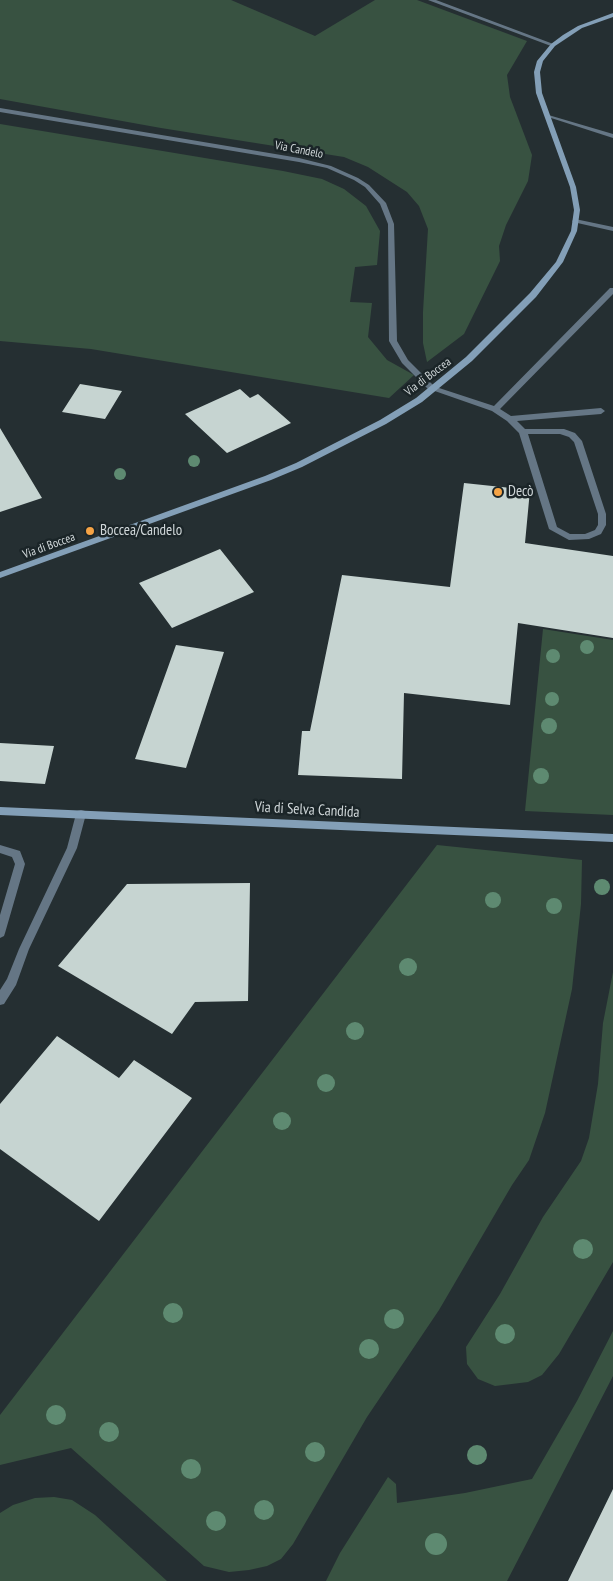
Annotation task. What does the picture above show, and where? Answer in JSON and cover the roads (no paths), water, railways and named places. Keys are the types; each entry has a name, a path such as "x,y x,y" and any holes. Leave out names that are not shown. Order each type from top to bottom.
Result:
{"main road":[{"name":"Via di Boccea","path":"0,575 300,465 383,422 433,389 469,359 529,301 559,262 570,241 575,221 574,187 539,94 537,72 540,61 553,45 580,28 613,15"},
{"name":"Via di Selva Candida","path":"0,811 613,838"}],"street":[{"path":"431,0 553,45"},
{"name":"Via Candelo","path":"0,110 298,160 329,167 367,186 383,204 391,224 394,341 405,361 433,389"},
{"path":"547,115 613,136"},
{"path":"575,221 613,229"},
{"path":"495,409 613,290"},
{"path":"433,389 495,409 510,419 523,432 553,529 561,535 569,537 586,536 598,532 602,525 602,514 578,441 572,435 561,431 523,432"},
{"path":"510,419 602,411"},
{"path":"0,1000 12,981 24,949 72,848 81,814"},
{"path":"0,848 16,854 20,864 0,933"}],"place":[{"name":"Decò","path":"498,492"},
{"name":"Boccea/Candelo","path":"90,531"}]}
